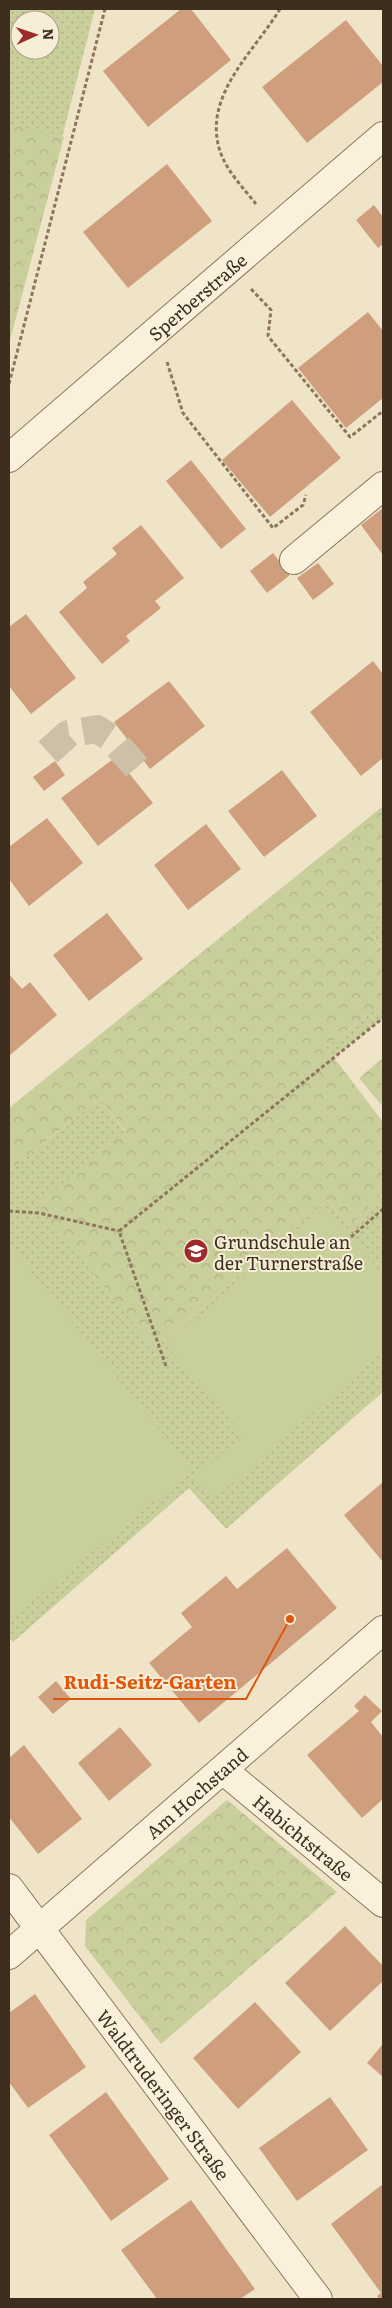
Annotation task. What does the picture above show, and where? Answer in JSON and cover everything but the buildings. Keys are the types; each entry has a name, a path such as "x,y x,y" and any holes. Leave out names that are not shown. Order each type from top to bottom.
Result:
{"street":[{"name":"Sperberstraße","path":"9,458 383,136"},
{"path":"294,560 383,486"},
{"name":"Am Hochstand","path":"9,1955 383,1630"},
{"name":"Habichtstraße","path":"223,1770 383,1904"},
{"name":"Waldtruderinger Straße","path":"9,1888 318,2299"}],"path":[{"path":"9,384 105,9"},
{"path":"275,229 230,169 220,152 215,129 219,106 231,79 280,9"},
{"path":"230,268 271,310 268,336 350,437 383,411"},
{"path":"148,339 169,364 183,413 273,528 302,505 306,495"},
{"path":"119,1231 383,1018"},
{"path":"351,1238 383,1209"},
{"path":"9,1210 39,1213 119,1231"},
{"path":"119,1231 166,1366"}],"green space":[{"path":"9,9 95,9 9,344"},
{"path":"9,124 64,137 9,344"},
{"path":"383,806 383,910 367,929 383,950 383,1003 326,1047 383,1122 383,1194 350,1225 327,1200 154,1349 38,1204 125,1131 100,1098 9,1171 9,1108"},
{"path":"383,910 383,950 367,929"},
{"path":"383,1003 383,1018 334,1057 326,1047"},
{"path":"383,1058 383,1107 359,1078"},
{"path":"100,1098 125,1132 154,1349 327,1200 350,1225 381,1196 383,1199 383,1392 226,1529 189,1488 13,1642 9,1638 9,1171"},
{"path":"325,1207 380,1271 383,1268 383,1351 214,1499 195,1477 243,1435 166,1345"},
{"path":"9,1244 192,1470 9,1620"},
{"path":"227,1800 337,1892 161,2044 85,1946 86,1920"}],"tunnel":[{"path":"48,752 68,734 97,729 112,739 144,776"}],"place":[{"name":"Grundschule an der Turnerstraße","path":"196,1251"},
{"name":"Rudi-Seitz-Garten","path":"290,1619"}]}
